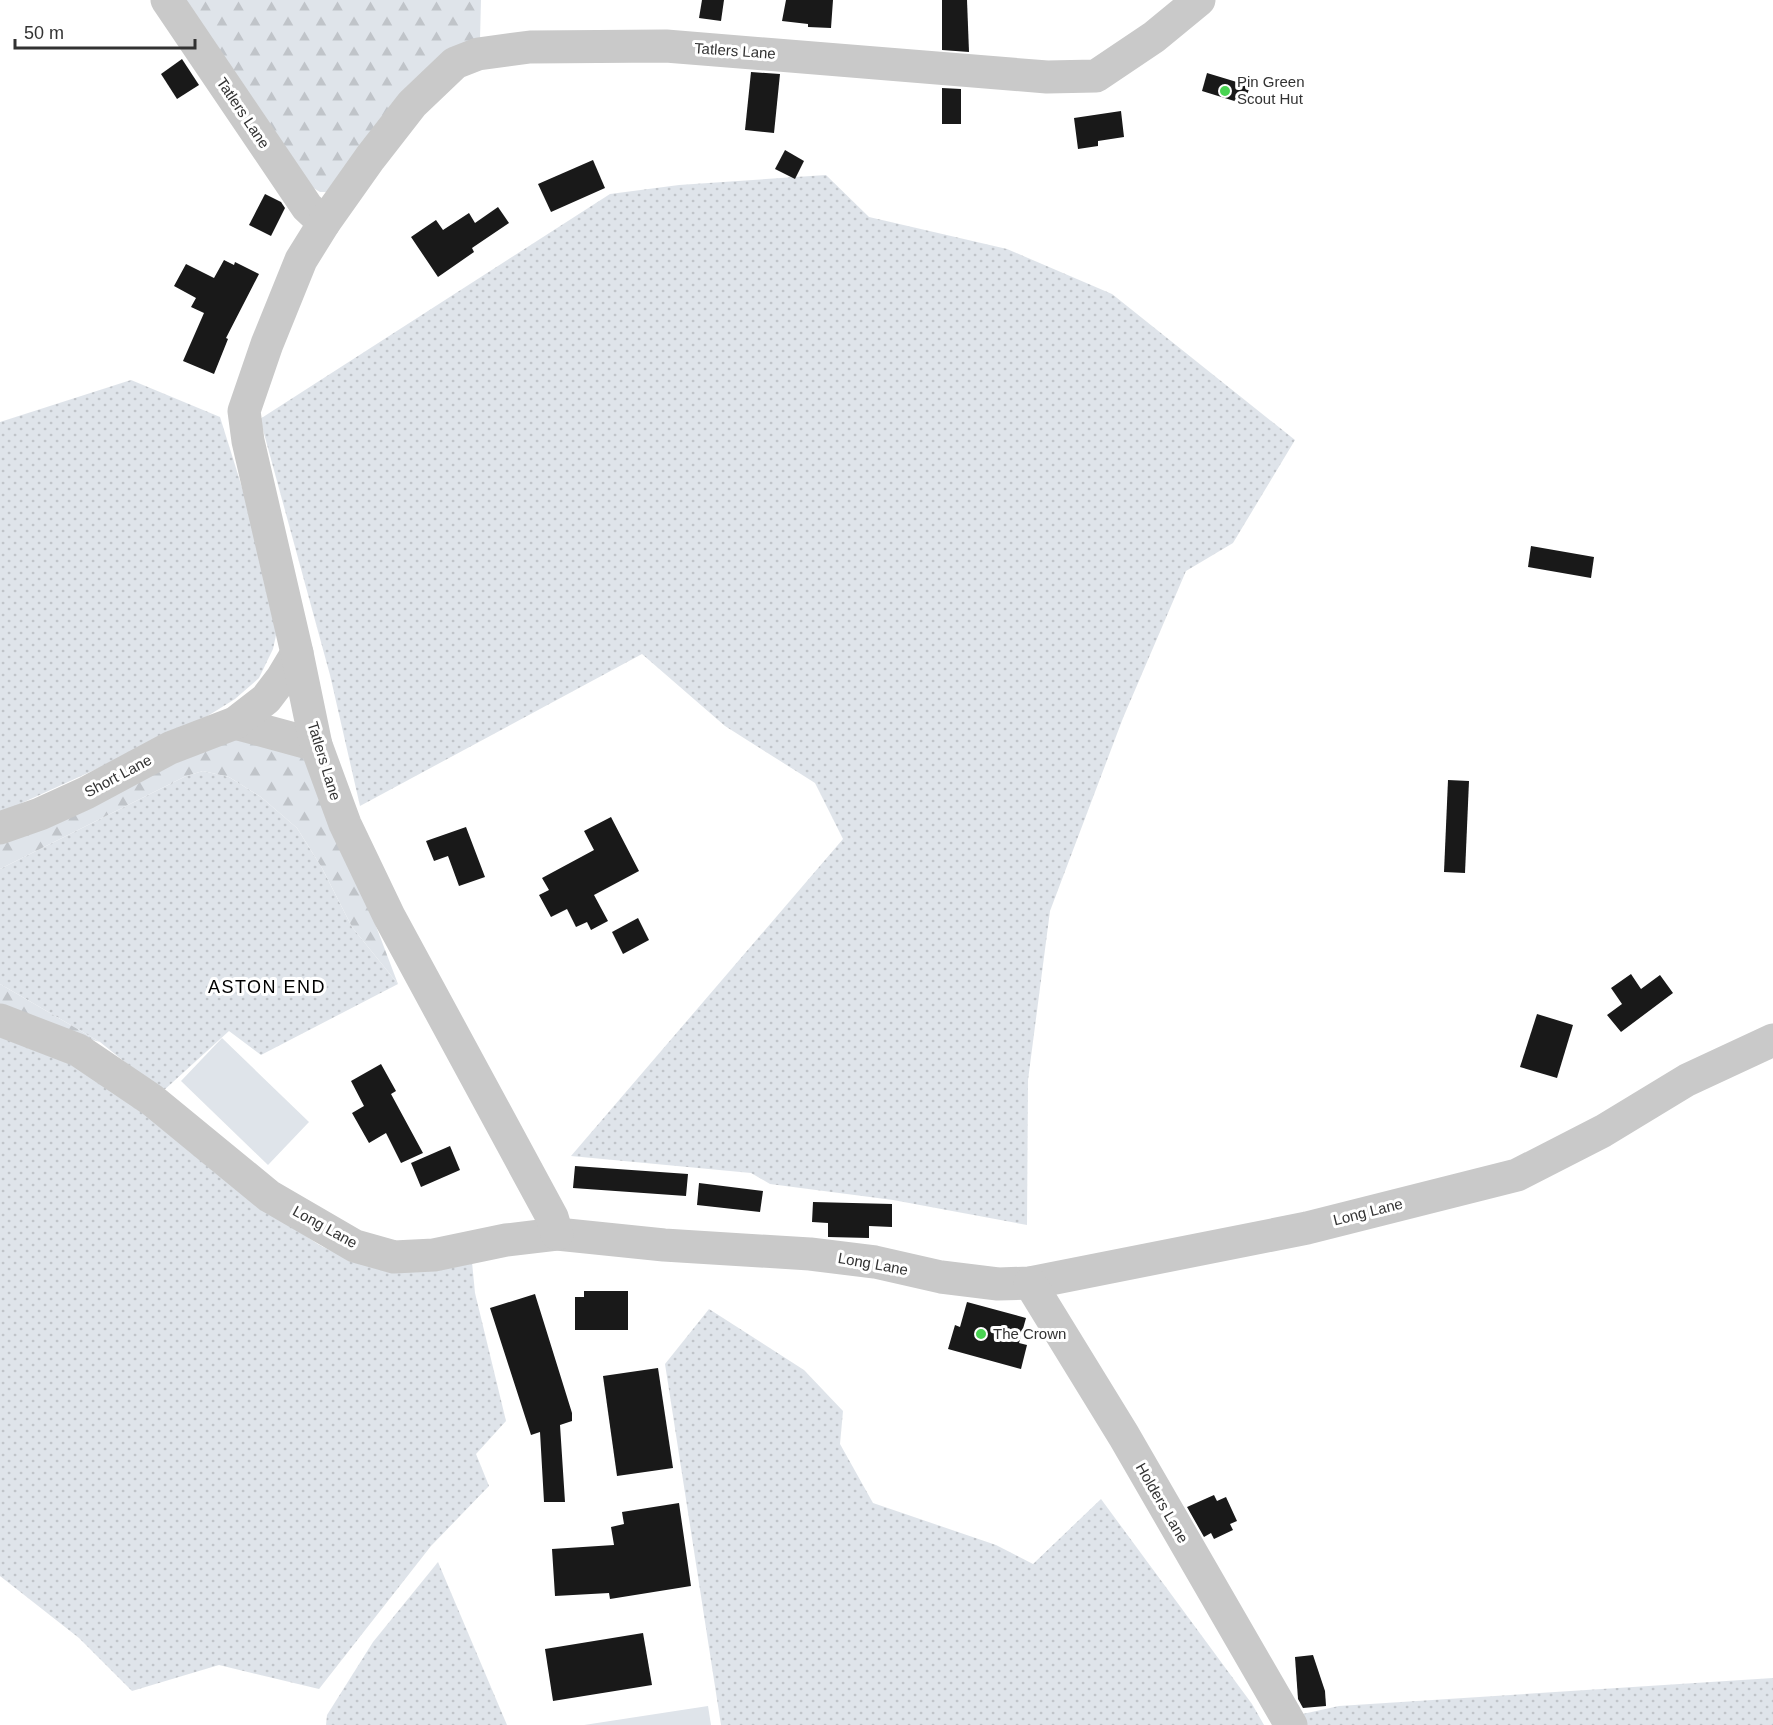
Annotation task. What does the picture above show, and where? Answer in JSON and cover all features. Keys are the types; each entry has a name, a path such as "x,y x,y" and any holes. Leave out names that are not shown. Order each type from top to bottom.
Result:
{"street":[{"name":"Tatlers Lane","path":"167,0 307,207 324,223"},
{"name":"Tatlers Lane","path":"557,1234 552,1217 389,916 345,824 316,745 248,441 244,411 267,344 301,260 370,158 417,97 454,63 478,54 530,47 666,46 1047,77 1096,76 1154,37 1199,0"},
{"name":"Short Lane","path":"0,828 40,814 86,793 170,748 235,723 266,699 297,653"},
{"path":"235,723 316,745"},
{"name":"Long Lane","path":"0,1020 78,1050 152,1100 269,1196 355,1246 394,1257 434,1255 506,1240 557,1234 664,1245 810,1254 875,1262 941,1277 998,1284 1030,1283 1307,1228 1516,1174 1603,1131 1687,1080 1773,1040"},
{"name":"Holders Lane","path":"1030,1283 1124,1436 1291,1725"}],"green space":[{"path":"171,0 481,0 480,39 327,192 320,192 310,186"},
{"path":"826,175 869,217 1007,249 1112,294 1295,440 1233,543 1186,571 1123,718 1050,911 1028,1080 1027,1225 893,1200 770,1184 751,1173 571,1156 843,839 815,783 725,726 642,654 360,806 330,675 260,419 610,194 679,185"},
{"path":"131,380 220,417 274,590 278,626 273,649 259,678 235,699 193,725 0,813 0,422"},
{"path":"258,736 302,757 315,775 335,818 398,984 352,927 322,868 297,828 261,797 229,777 203,771 186,776 0,869 0,837 207,742"},
{"path":"203,771 229,777 261,797 297,828 322,868 352,927 398,984 261,1055 229,1031 162,1092 100,1042 0,984 0,869 186,776"},
{"path":"0,984 100,1042 0,1012"},
{"path":"0,1037 78,1067 130,1099 260,1206 321,1246 355,1261 472,1262 475,1293 506,1421 476,1454 489,1486 431,1546 319,1689 219,1665 132,1691 79,1638 0,1576"},
{"path":"222,1038 309,1122 268,1165 181,1081"},
{"path":"709,1309 804,1370 843,1411 840,1444 873,1503 996,1545 1033,1564 1101,1499 1252,1704 1264,1725 721,1725 665,1364"},
{"path":"438,1562 507,1725 326,1725 327,1715 373,1642"},
{"path":"1773,1678 1773,1725 1296,1725 1289,1717 1339,1706"},
{"path":"708,1706 711,1725 584,1725"}],"building":[{"path":"702,0 724,0 721,21 699,18"},
{"path":"786,0 833,0 831,28 808,27 808,24 782,21"},
{"path":"942,0 967,0 969,52 942,50"},
{"path":"182,59 199,85 177,99 161,74"},
{"path":"751,72 780,74 774,133 745,130"},
{"name":"Pin Green Scout Hut","path":"1207,73 1250,86 1244,104 1202,91"},
{"path":"942,88 961,89 961,124 942,124"},
{"path":"1121,111 1124,137 1098,141 1098,146 1078,149 1074,118"},
{"path":"785,150 804,161 795,179 775,169"},
{"path":"593,160 605,188 551,212 538,184"},
{"path":"265,194 281,202 285,208 271,236 249,225"},
{"path":"498,207 509,223 472,248 474,252 438,277 411,237 436,220 443,230 469,213 475,223"},
{"path":"224,260 234,265 235,262 259,274 226,338 228,339 214,374 183,361 204,313 191,307 196,298 174,286 186,264 214,278"},
{"path":"1531,546 1594,557 1591,578 1528,567"},
{"path":"1448,780 1469,781 1465,873 1444,872"},
{"path":"611,817 639,871 594,895 608,921 591,930 587,922 576,927 567,909 551,917 539,895 549,890 542,878 594,850 584,831"},
{"path":"466,827 485,877 459,886 448,856 434,861 426,841"},
{"path":"638,918 649,940 623,954 612,932"},
{"path":"1631,974 1641,989 1660,975 1673,993 1621,1032 1607,1015 1622,1004 1611,988"},
{"path":"1537,1014 1573,1025 1557,1078 1520,1067"},
{"path":"381,1064 396,1091 391,1094 423,1153 401,1163 386,1133 369,1143 352,1113 364,1106 351,1081"},
{"path":"450,1146 460,1170 421,1187 411,1163"},
{"path":"575,1166 688,1174 686,1196 573,1188"},
{"path":"699,1183 763,1191 760,1212 697,1205"},
{"path":"813,1202 892,1204 892,1227 869,1226 869,1238 828,1237 828,1223 812,1222"},
{"path":"584,1291 628,1291 628,1330 575,1330 575,1297 584,1297"},
{"path":"535,1294 572,1413 572,1421 560,1425 565,1502 544,1502 540,1432 531,1435 490,1308"},
{"name":"The Crown","path":"967,1302 1026,1318 1019,1343 1027,1345 1021,1369 948,1349 955,1325 960,1327"},
{"path":"658,1368 673,1468 617,1476 603,1376"},
{"path":"1214,1495 1217,1501 1226,1497 1237,1521 1230,1524 1233,1530 1214,1539 1211,1533 1204,1537 1187,1507"},
{"path":"679,1503 691,1586 610,1599 609,1593 555,1596 552,1549 614,1545 611,1527 624,1524 622,1512"},
{"path":"643,1633 652,1685 553,1701 545,1649"},
{"path":"1313,1655 1325,1691 1326,1706 1303,1708 1298,1699 1295,1657"}],"place":[{"name":"Pin Green Scout Hut","path":"1225,91"},
{"name":"The Crown","path":"981,1334"}],"district":[{"name":"ASTON END","path":"267,987"}]}
